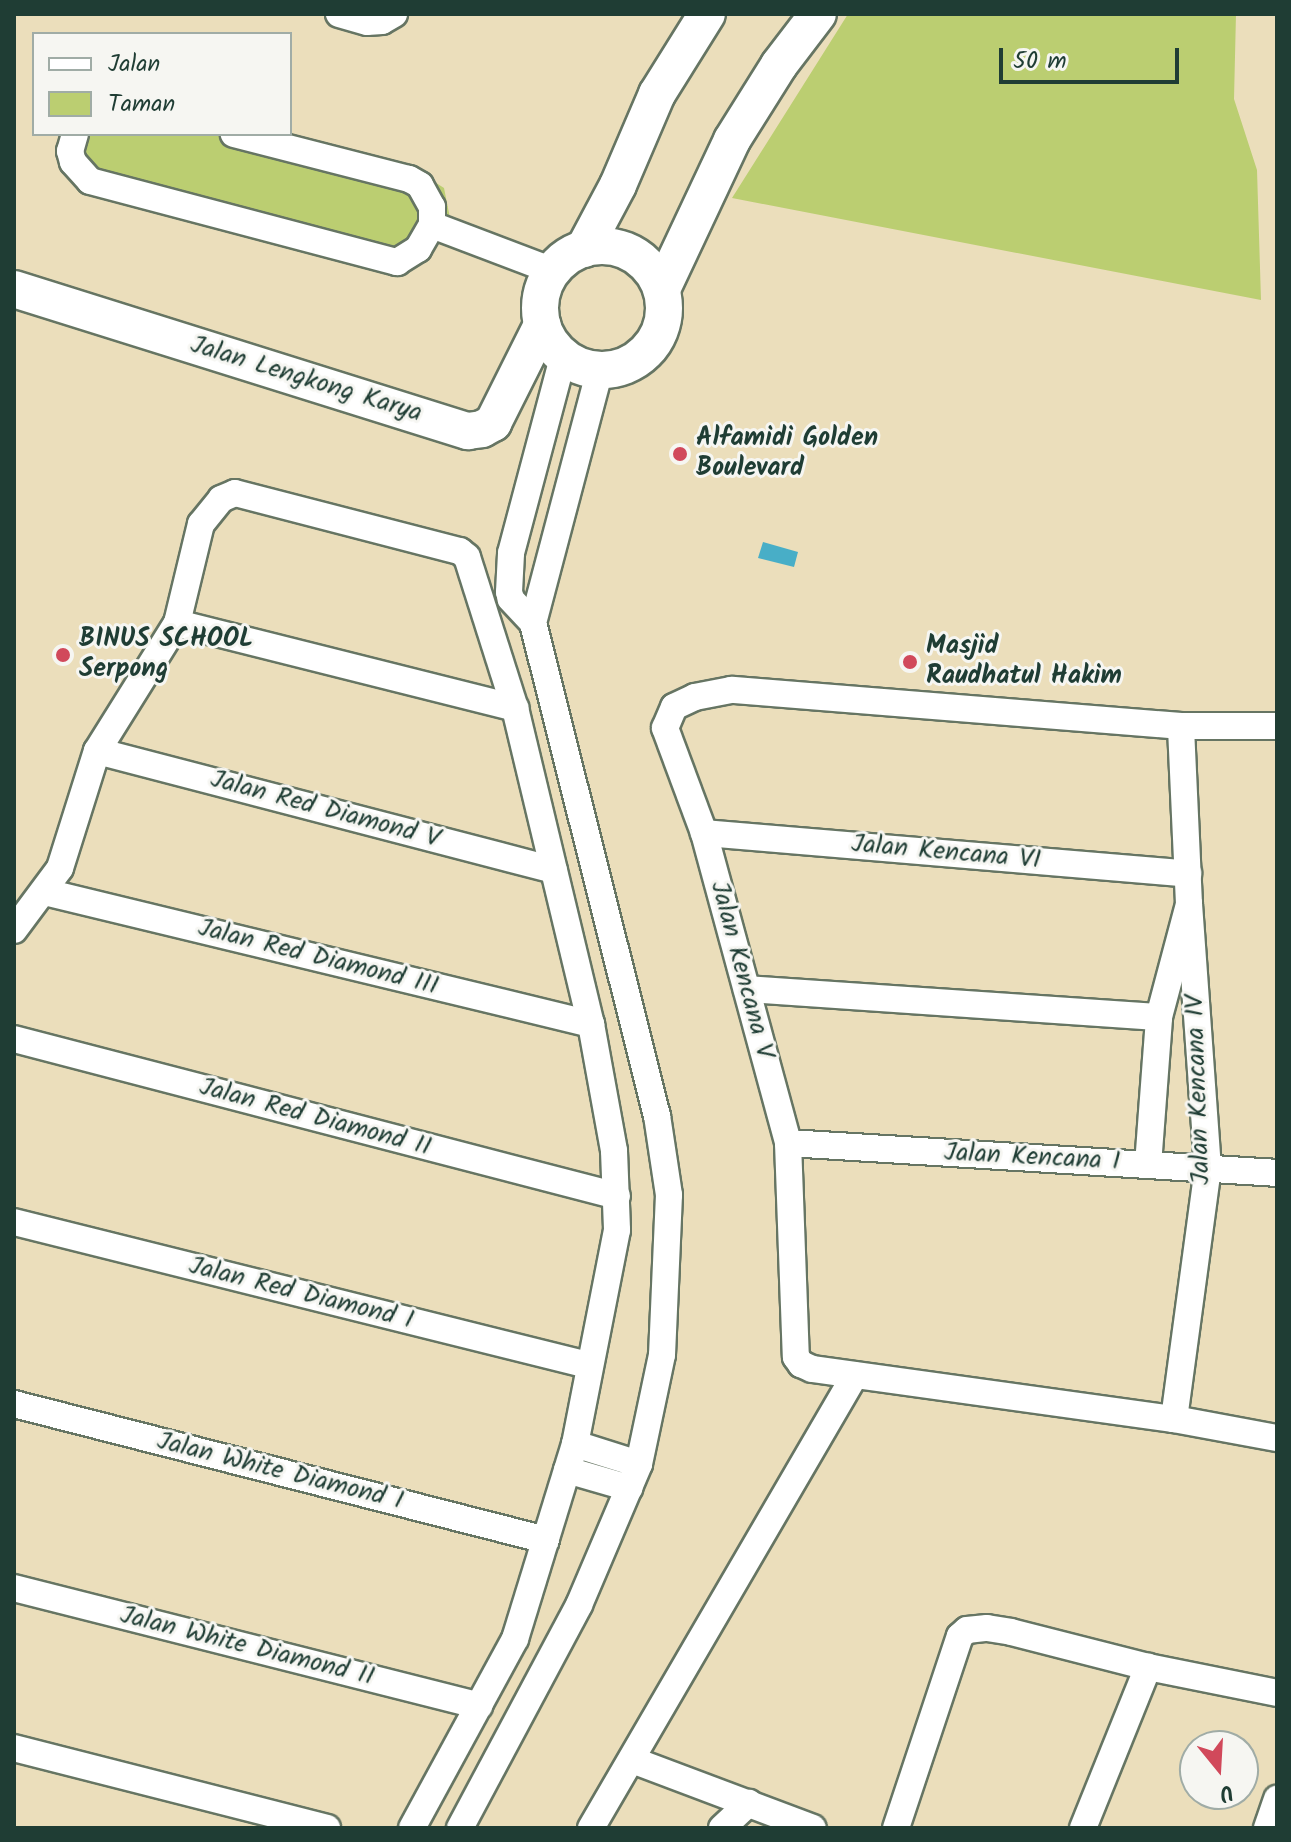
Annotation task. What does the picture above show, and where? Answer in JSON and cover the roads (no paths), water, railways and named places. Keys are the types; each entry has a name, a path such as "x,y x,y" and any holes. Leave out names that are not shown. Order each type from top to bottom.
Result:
{"street":[{"path":"339,14 367,22 382,21 394,14"},
{"path":"584,249 618,185 657,94 707,14"},
{"path":"662,289 732,140 779,65 818,14"},
{"path":"74,136 70,151 73,162 90,181 397,262 418,249 432,225 432,207 420,185 409,179 242,136"},
{"path":"432,225 553,271"},
{"path":"603,247 631,254 653,272 662,289 663,322 653,343 634,361 600,370 580,367 563,357 550,342 542,325 544,287 553,271 567,257 584,249 603,247"},
{"name":"Jalan Lengkong Karya","path":"14,289 468,431 493,423 542,325"},
{"path":"460,1828 579,1605 629,1488 639,1464 662,1355 669,1195 657,1116 533,623 511,599 509,592 510,557 563,357"},
{"path":"533,623 600,370"},
{"path":"528,487 566,499"},
{"path":"14,930 60,868 97,751 177,623 201,524 210,509 235,493 460,551 471,563 515,708 591,1024 614,1151 617,1230 588,1365 575,1444 515,1639 412,1828"},
{"path":"177,623 515,708"},
{"name":"Jalan Kencana V","path":"1277,726 1181,726 731,690 695,697 674,707 665,728 704,833 788,1143 796,1357 812,1369 1174,1419 1277,1438"},
{"name":"Jalan Kencana IV","path":"1174,1419 1208,1169 1189,904 1181,726"},
{"name":"Jalan Red Diamond V","path":"97,751 554,870"},
{"name":"Jalan Kencana VI","path":"704,833 1188,874"},
{"name":"Jalan Red Diamond III","path":"45,892 591,1024"},
{"name":"Jalan Kencana IV","path":"1148,1165 1159,1017 1189,904"},
{"path":"747,989 1159,1017"},
{"name":"Jalan Red Diamond II","path":"14,1039 617,1196"},
{"name":"Jalan Kencana I","path":"788,1143 1277,1173"},
{"name":"Jalan Red Diamond I","path":"14,1222 588,1365"},
{"path":"591,1828 855,1375"},
{"name":"Jalan White Diamond I","path":"14,1404 546,1540"},
{"path":"575,1444 639,1464"},
{"path":"567,1470 629,1488"},
{"name":"Jalan White Diamond II","path":"14,1588 479,1706"},
{"path":"896,1828 960,1636 967,1630 987,1628 1011,1632 1148,1667 1277,1693"},
{"path":"1083,1828 1148,1667"},
{"path":"14,1748 327,1828"},
{"path":"632,1760 813,1828"},
{"path":"1267,1828 1277,1799"},
{"path":"722,1828 749,1803"}],"water":[{"path":"763,542 798,552 794,567 758,558"}],"place":[{"name":"Alfamidi Golden Boulevard","path":"680,454"},
{"name":"BINUS SCHOOL Serpong","path":"63,655"},
{"name":"Masjid Raudhatul Hakim","path":"910,662"}]}
